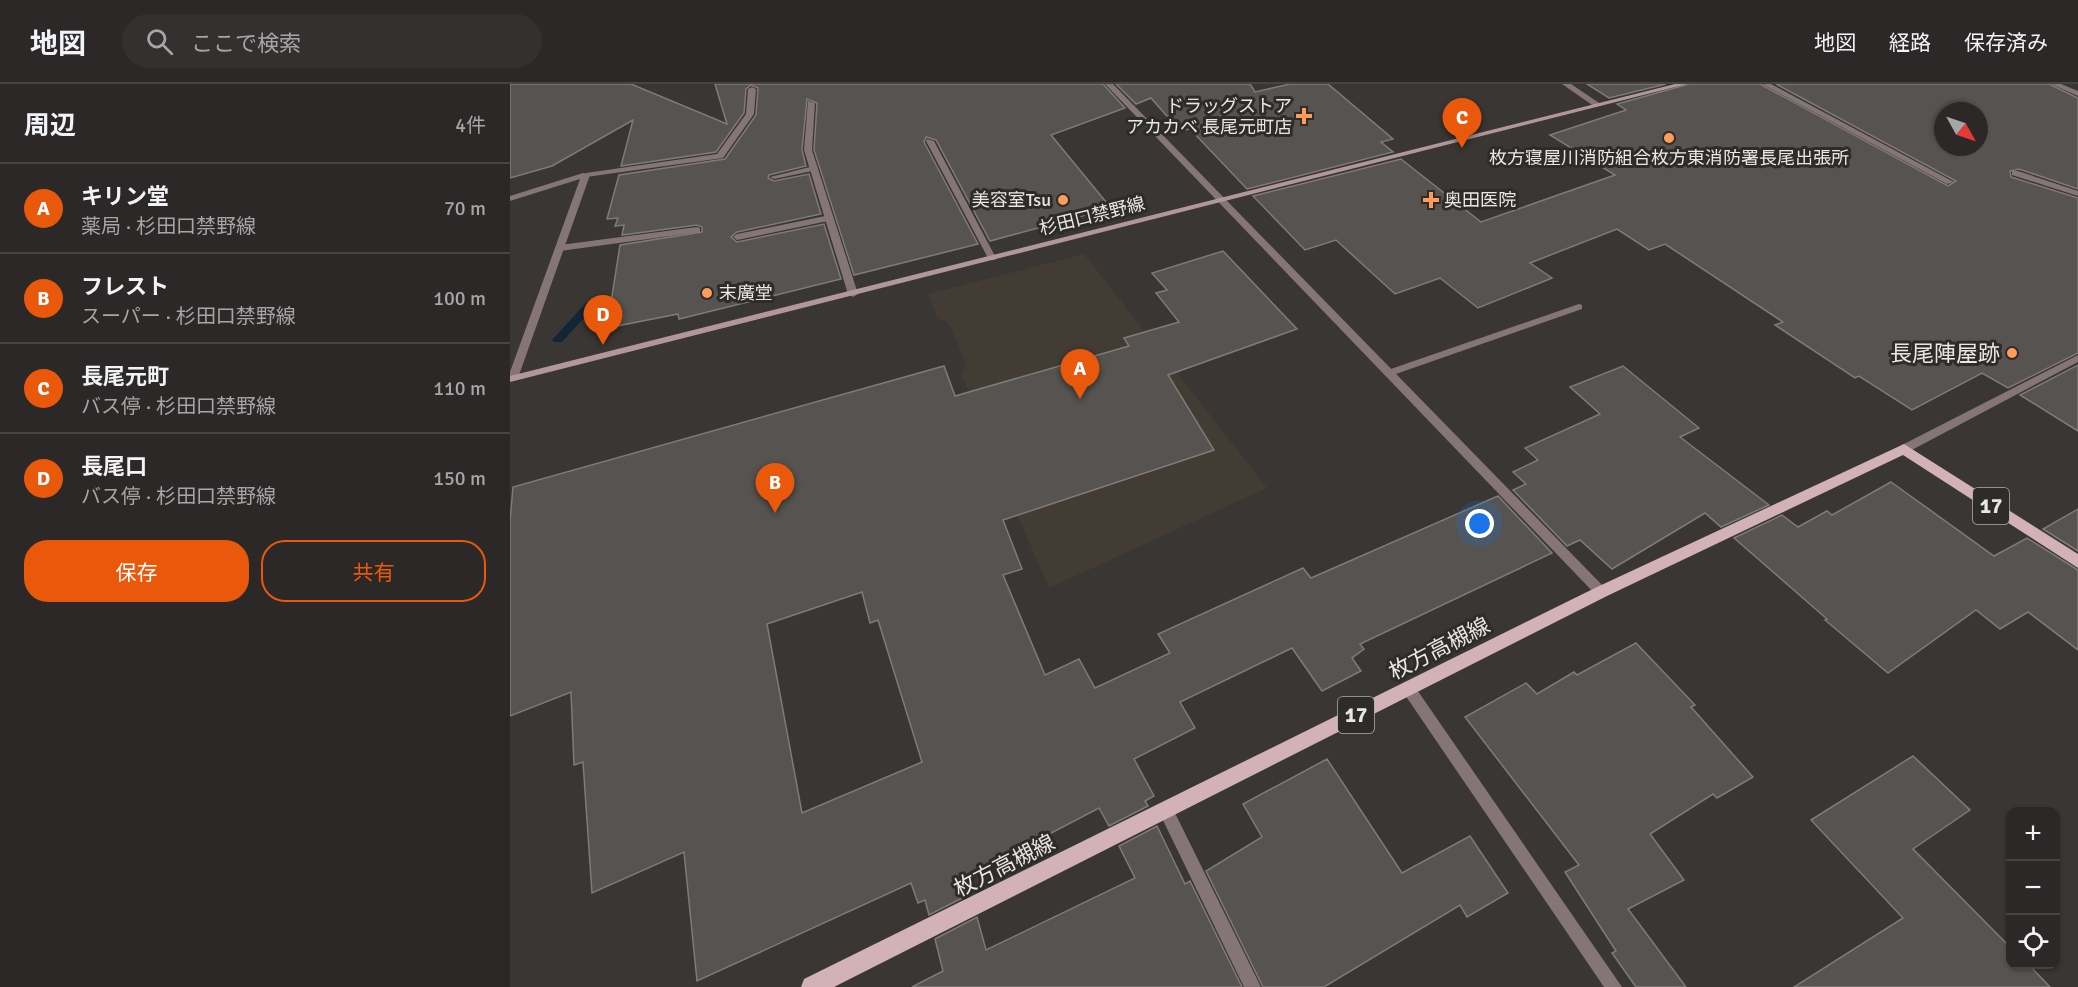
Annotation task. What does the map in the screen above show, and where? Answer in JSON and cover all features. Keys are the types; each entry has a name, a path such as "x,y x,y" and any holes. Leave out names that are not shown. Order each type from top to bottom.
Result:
{"main road":[{"name":"杉田口禁野線","path":"511,378 1683,84"},
{"name":"17","path":"1904,449 2078,562"},
{"name":"枚方高槻線","path":"812,987 1601,592 1904,449"}],"street":[{"path":"1111,84 1601,592"},
{"path":"1566,84 1598,105"},
{"path":"1766,84 1950,183"},
{"path":"2055,84 2078,94"},
{"path":"510,199 586,175 720,156 750,114 752,89"},
{"path":"811,103 808,150 853,294"},
{"path":"930,141 992,258"},
{"path":"774,177 814,168"},
{"path":"2015,173 2078,194"},
{"path":"511,378 586,175"},
{"path":"737,237 830,218"},
{"path":"560,248 697,230"},
{"path":"1389,373 1579,307"},
{"path":"1904,449 2078,358"},
{"path":"1408,688 1614,987"},
{"path":"1166,810 1253,987"}],"shaded area":[{"path":"1084,254 1267,488 1049,588 1002,479 1009,472 961,375 966,364 949,324 937,317 928,294"}],"building":[{"path":"510,84 631,84 727,124 715,84 1103,84 1125,108 1051,135 1111,208 990,241 936,140 926,137 924,142 978,244 854,275 814,150 817,103 807,99 802,150 806,166 769,175 768,178 774,181 809,174 821,214 737,232 731,237 737,242 824,224 841,279 679,319 678,314 607,328 620,245 702,232 702,227 697,225 622,235 624,225 615,226 618,218 607,219 619,175 725,159 756,115 758,88 751,85 746,89 744,113 716,152 621,166 633,120 552,166 510,178"},
{"path":"1116,84 1250,84 1255,92 1290,84 1328,84 1393,139 1381,142 1393,152 1247,189 1190,129 1180,131 1151,98 1136,104"},
{"path":"1587,84 1666,84 1609,98"},
{"path":"1689,84 1760,84 1948,186 1956,181 1776,84 2049,84 2078,98 2078,189 2019,169 2010,171 2011,177 2078,198 2078,353 2008,388 1982,373 1912,410 1859,376 1855,378 1775,325 1783,322 1665,244 1649,250 1617,229 1530,263 1552,278 1478,308 1440,278 1395,294 1336,240 1305,250 1253,196 1401,159 1481,222 1615,175 1550,135 1626,110 1617,104"},
{"path":"1223,251 1297,329 1168,375 1214,450 1003,520 1022,569 1003,575 1045,675 1079,659 1095,688 1170,653 1158,634 1303,568 1311,578 1498,496 1552,553 1360,644 1364,649 1352,658 1361,671 1322,691 1292,648 1180,702 1195,728 1134,759 1154,796 1145,801 1148,806 1109,826 1099,808 965,878 970,894 929,915 925,900 918,903 911,883 697,981 684,852 592,893 583,762 574,765 571,692 510,716 510,522 513,487 944,366 955,396 1129,346 1124,338 1179,322 1156,293 1167,290 1152,273","holes":["862,592 870,623 878,620 922,762 802,813 767,624"]},
{"path":"2078,365 2078,431 2020,395"},
{"path":"1623,366 1699,428 1680,437 1769,505 1721,527 1705,513 1612,569 1580,540 1567,546 1513,490 1526,484 1513,472 1538,460 1525,448 1600,414 1570,387"},
{"path":"1891,482 1994,556 2027,538 2078,570 2078,650 2028,612 2000,629 1976,610 1888,673 1734,538 1782,515 1798,527 1827,511 1832,515"},
{"path":"2078,509 2078,551 2043,529"},
{"path":"1636,643 1695,705 1691,707 1753,777 1717,798 1713,794 1650,834 1684,880 1628,909 1686,987 1636,987 1612,953 1616,951 1565,872 1579,865 1465,717 1526,683 1537,694 1574,672 1577,675"},
{"path":"1913,756 1970,810 1913,849 2006,943 2006,969 2033,969 2050,987 1794,987 1903,918 1811,820"},
{"path":"1327,759 1402,873 1470,836 1508,893 1467,917 1460,905 1324,987 1263,987 1206,871 1262,837 1243,804"},
{"path":"1157,826 1185,884 1190,881 1242,987 912,987 943,971 935,939 977,917 986,950 1135,878 1119,846"}],"waterway":[{"path":"558,340 590,305 629,295"}],"place":[{"name":"ドラッグストア アカカベ 長尾元町店","path":"1304,116"},
{"name":"枚方寝屋川消防組合枚方東消防署長尾出張所","path":"1669,138"},
{"name":"長尾元町","path":"1462,148"},
{"name":"美容室Tsu","path":"1063,200"},
{"name":"奥田医院","path":"1431,200"},
{"name":"末廣堂","path":"707,293"},
{"name":"長尾口","path":"603,345"},
{"name":"長尾陣屋跡","path":"2012,353"},
{"name":"キリン堂","path":"1080,399"},
{"name":"フレスト","path":"775,513"}]}
